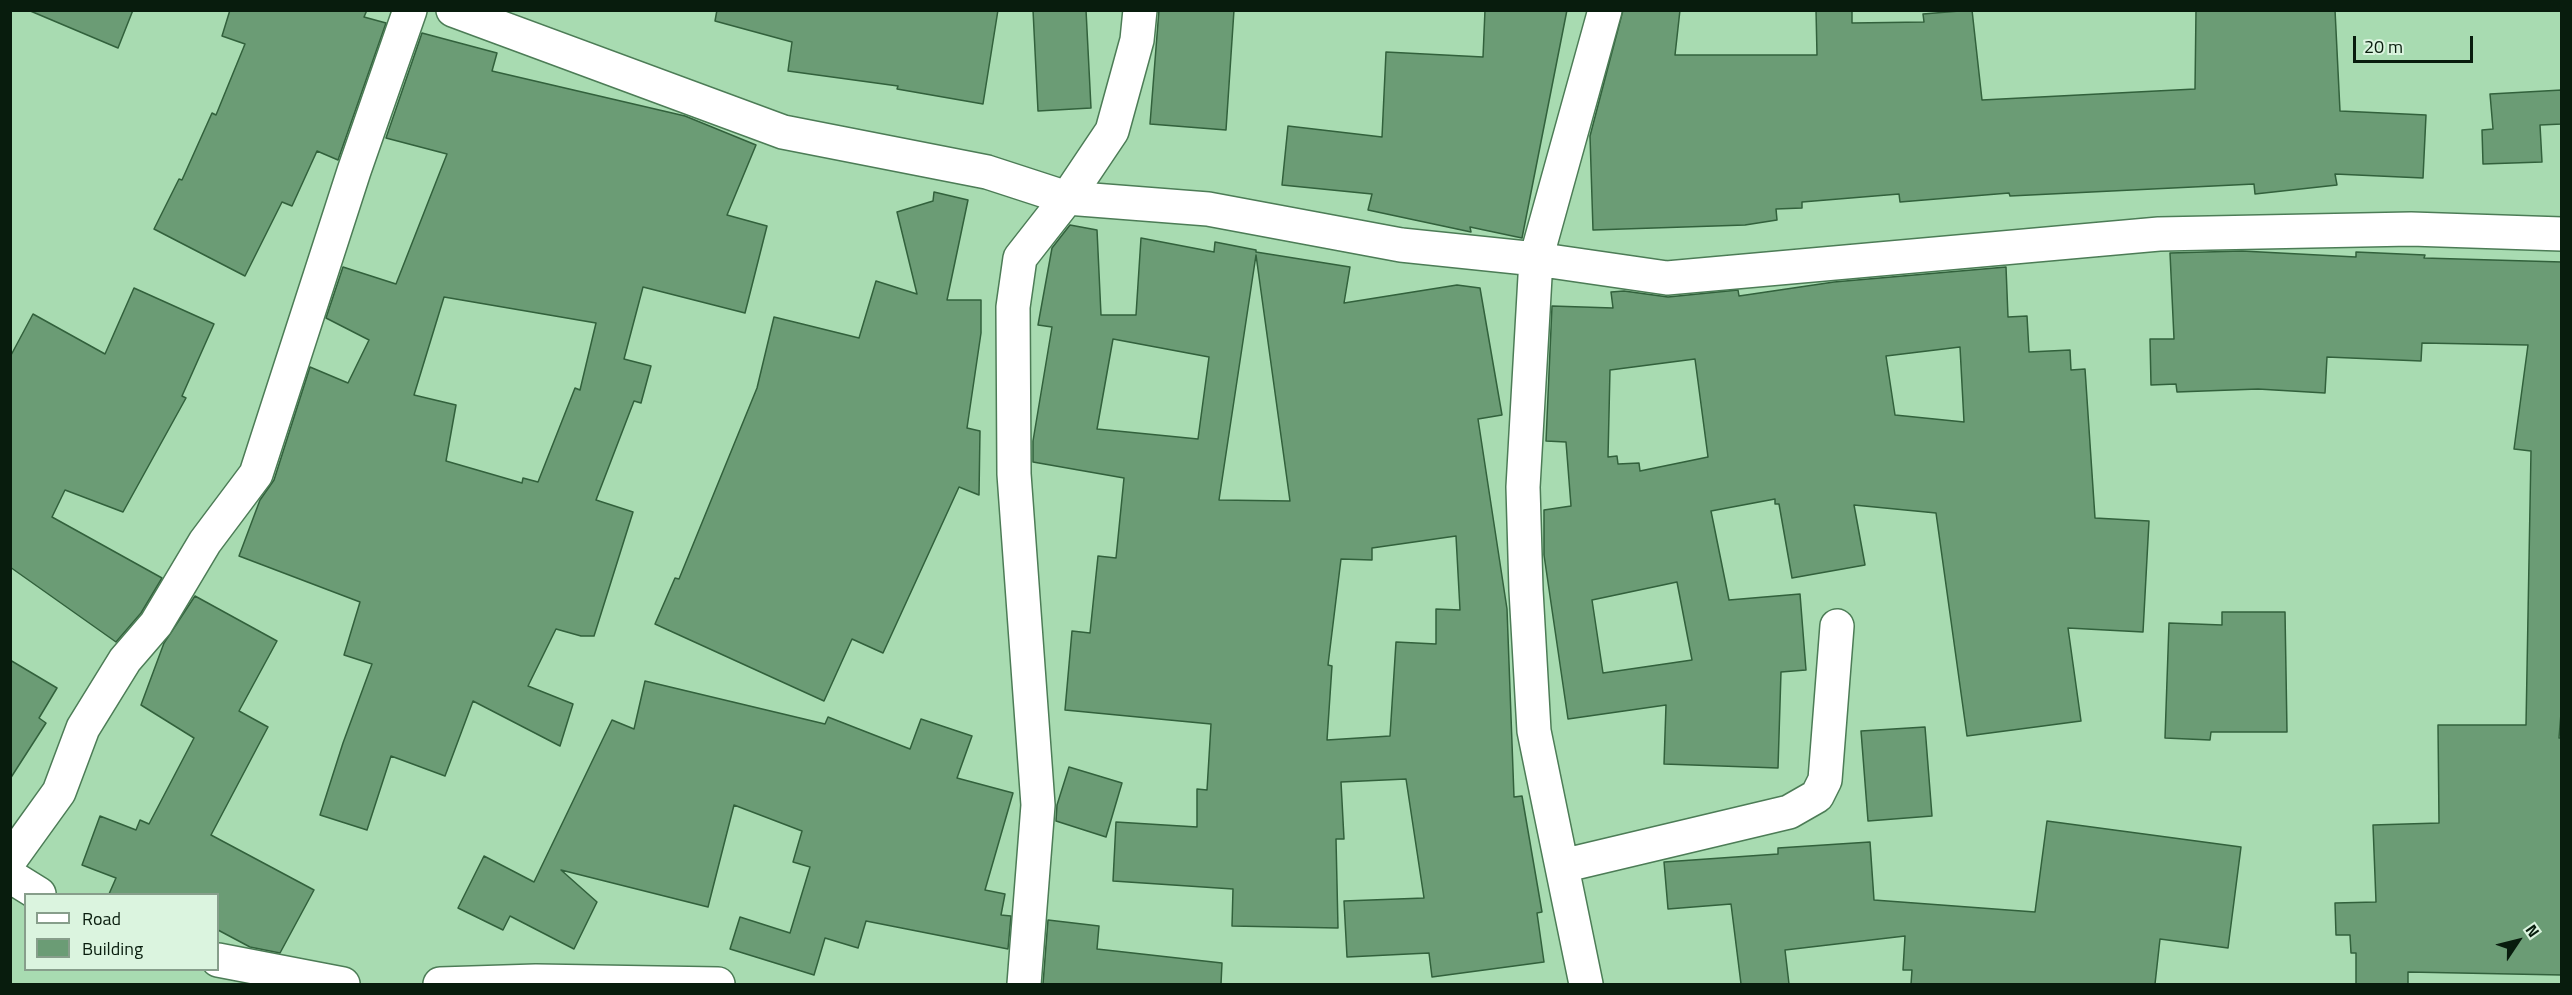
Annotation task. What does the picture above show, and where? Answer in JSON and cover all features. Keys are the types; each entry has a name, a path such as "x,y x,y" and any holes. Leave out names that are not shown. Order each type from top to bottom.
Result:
{"street":[{"path":"10,860 59,792 83,728 125,660 156,624 205,542 256,474 354,171 410,10"},
{"path":"453,10 783,132 987,172 1067,198 1208,209 1401,245 1536,259 1667,278 2159,234 2411,229 2562,234"},
{"path":"1024,984 1038,805 1014,474 1013,306 1020,258 1067,198 1112,131 1137,40 1140,10"},
{"path":"1586,984 1534,731 1523,487 1536,259 1605,10"},
{"path":"1562,866 1789,812 1817,796 1825,780 1837,626"},
{"path":"10,876 37,893"},
{"path":"219,960 343,984"},
{"path":"440,984 536,981 718,984"}],"building":[{"path":"28,10 133,10 118,48"},
{"path":"230,10 367,10 364,17 386,23 338,160 317,151 292,206 282,202 245,276 154,229 179,179 182,180 212,113 216,115 245,44 222,36"},
{"path":"717,10 998,10 983,104 897,89 898,86 788,71 792,42 715,21"},
{"path":"1033,10 1086,10 1091,108 1038,111"},
{"path":"1159,10 1234,10 1226,130 1150,124"},
{"path":"1485,10 1567,10 1522,238 1470,227 1471,232 1368,210 1372,194 1282,185 1288,126 1382,137 1386,52 1483,57"},
{"path":"1623,10 1680,10 1675,55 1817,55 1816,10 1852,10 1852,23 1924,22 1923,14 1972,10 1982,100 2195,89 2196,10 2335,10 2340,111 2426,115 2423,178 2335,174 2337,185 2255,194 2254,184 2010,196 2009,193 1900,202 1899,194 1802,202 1802,208 1776,209 1777,220 1745,225 1593,230 1590,136"},
{"path":"422,33 497,53 492,71 685,116 756,145 727,215 767,226 745,313 643,287 624,359 651,366 641,403 634,401 596,500 633,512 594,636 581,636 556,629 528,686 573,704 560,746 473,701 445,776 391,756 367,830 320,815 372,664 344,655 360,602 239,556 260,500 274,480 310,367 348,383 369,340 326,318 343,267 396,284 447,154 386,138","holes":["444,297 596,323 580,390 575,388 538,482 523,478 522,483 446,461 456,405 414,395"]},
{"path":"2562,90 2562,124 2540,125 2542,162 2483,164 2482,130 2493,129 2490,94"},
{"path":"934,192 968,200 947,300 981,300 981,333 967,428 980,431 979,495 959,487 883,653 852,639 824,701 655,624 675,578 679,579 757,388 774,317 859,338 876,281 917,294 897,212 933,201"},
{"path":"1070,225 1097,230 1101,315 1136,315 1141,238 1214,252 1215,242 1256,250 1256,252 1350,267 1344,303 1457,285 1480,288 1502,415 1478,419 1507,609 1514,797 1522,796 1542,912 1537,913 1544,962 1432,977 1429,953 1347,957 1344,901 1424,898 1406,779 1341,782 1344,839 1336,839 1338,928 1232,926 1233,889 1113,881 1116,822 1197,827 1197,789 1207,790 1211,724 1065,710 1072,631 1090,633 1098,556 1116,558 1124,478 1033,462 1033,441 1052,327 1038,325 1052,248","holes":["1256,255 1290,501 1219,500","1113,339 1209,357 1198,439 1097,429","1456,536 1460,610 1436,609 1436,644 1396,642 1390,736 1327,740 1332,666 1328,665 1341,559 1372,560 1372,548"]},
{"path":"2242,251 2356,257 2356,252 2425,255 2424,258 2562,262 2562,701 2559,738 2562,738 2562,975 2408,972 2408,984 2356,984 2356,953 2351,953 2350,935 2336,935 2335,903 2376,902 2373,825 2439,823 2438,725 2526,725 2531,451 2514,449 2528,345 2422,343 2421,361 2327,357 2325,393 2258,389 2177,392 2176,384 2151,385 2150,339 2174,339 2170,253"},
{"path":"2006,267 2008,317 2027,316 2029,352 2070,350 2071,370 2085,369 2095,518 2149,521 2143,632 2068,628 2081,721 1967,736 1936,513 1854,505 1865,565 1792,578 1779,504 1775,504 1775,499 1711,511 1729,600 1800,594 1806,670 1781,672 1778,768 1664,764 1666,705 1568,719 1544,555 1544,510 1571,506 1566,442 1546,441 1552,306 1613,308 1611,292 1624,291 1668,297 1738,290 1739,296 1834,282","holes":["1960,347 1964,422 1895,415 1886,356","1695,359 1708,457 1640,471 1639,463 1618,464 1617,456 1608,457 1610,370","1677,582 1692,660 1603,673 1592,600"]},
{"path":"134,288 214,324 182,396 186,398 123,512 65,490 52,517 162,578 141,613 116,642 10,567 10,357 33,314 105,354"},
{"path":"195,596 277,641 239,711 268,727 211,835 314,890 280,953 250,947 219,931 219,893 109,893 116,878 82,865 100,816 136,830 140,820 149,824 194,738 141,705 164,643"},
{"path":"2222,612 2285,612 2287,732 2211,732 2210,740 2165,738 2169,623 2222,625"},
{"path":"10,660 57,688 39,718 46,723 10,779"},
{"path":"645,681 825,724 828,717 910,749 921,719 972,736 957,778 1013,793 985,890 1005,894 1001,915 1011,916 1008,949 866,921 858,948 825,938 814,975 730,949 740,917 790,933 810,867 793,862 802,831 734,805 708,907 561,870 597,902 574,949 510,916 503,930 458,908 484,856 534,882 612,720 634,729"},
{"path":"1925,727 1932,816 1868,821 1861,731"},
{"path":"1069,767 1122,783 1106,837 1056,821 1057,805"},
{"path":"2047,821 2241,847 2228,948 2160,939 2155,984 1911,984 1912,970 1903,970 1905,936 1785,950 1789,984 1741,984 1731,904 1668,909 1664,862 1778,854 1778,848 1870,842 1874,900 2035,912"},
{"path":"1048,920 1099,926 1097,949 1222,963 1221,984 1043,984"}]}
